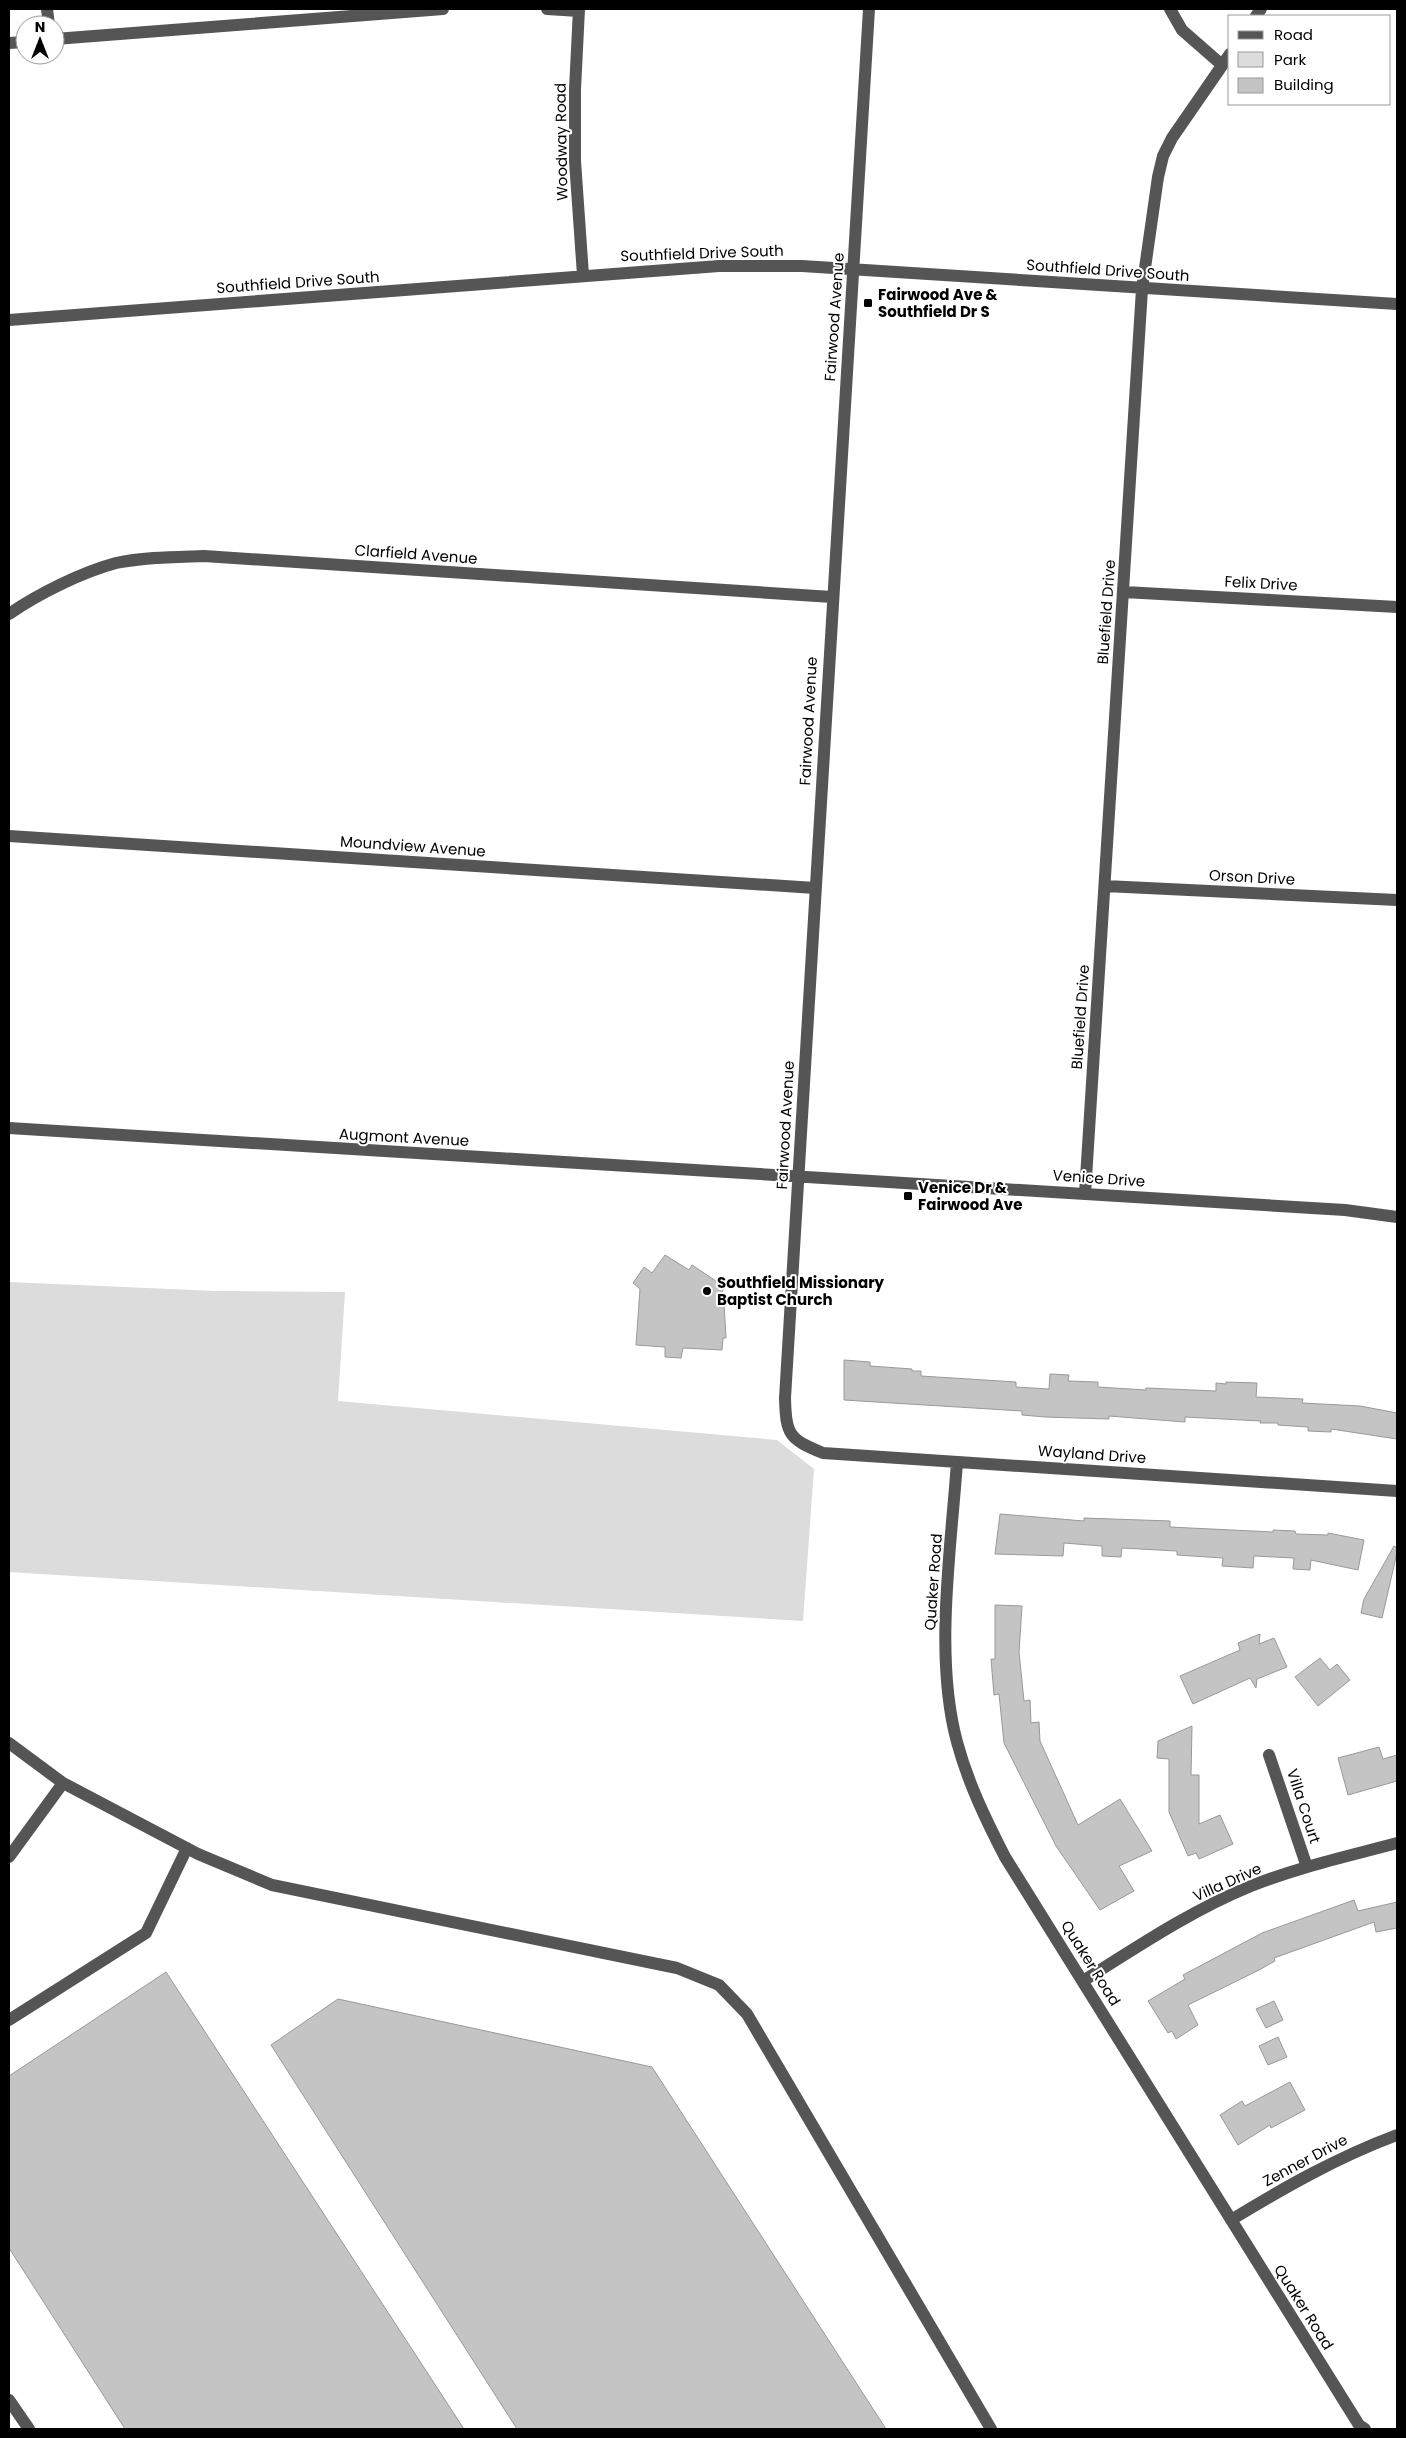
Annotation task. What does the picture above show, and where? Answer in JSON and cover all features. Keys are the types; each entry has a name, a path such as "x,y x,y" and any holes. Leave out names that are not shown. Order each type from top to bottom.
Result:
{"street":[{"path":"65,38 326,13 442,9"},
{"path":"548,9 579,10"},
{"name":"Fairwood Avenue","path":"791,1434 786,1423 785,1398 869,9"},
{"path":"1170,9 1182,30 1222,65"},
{"name":"Woodway Road","path":"579,10 575,89 575,161 583,276"},
{"name":"Bluefield Drive","path":"1085,1194 1142,289 1158,177 1163,156 1172,138 1228,57"},
{"name":"Southfield Drive South","path":"9,320 719,266 802,266 1397,304"},
{"name":"Clarfield Avenue","path":"9,614 65,583 116,564 173,557 204,556 832,597"},
{"name":"Felix Drive","path":"1124,592 1397,607"},
{"name":"Moundview Avenue","path":"9,836 815,888"},
{"name":"Orson Drive","path":"1105,886 1397,900"},
{"name":"Augmont Avenue","path":"9,1128 798,1175"},
{"name":"Venice Drive","path":"798,1175 1345,1210 1397,1217"},
{"name":"Wayland Drive","path":"791,1434 800,1443 823,1454 1397,1491"},
{"name":"Quaker Road","path":"958,1462 946,1635 949,1701 956,1740 967,1776 997,1842 1359,2425 1365,2429"},
{"path":"9,1743 63,1783 187,1848 272,1885 677,1968 719,1985 747,2014 991,2429"},
{"name":"Villa Court","path":"1269,1755 1307,1867"},
{"path":"9,1857 63,1783"},
{"name":"Villa Drive","path":"1083,1981 1197,1913 1251,1886 1307,1867 1397,1843"},
{"path":"9,2020 146,1934 187,1848"},
{"name":"Zenner Drive","path":"1231,2220 1298,2179 1362,2148 1397,2135"},
{"path":"9,2400 30,2429"}],"green space":[{"path":"9,1282 216,1291 345,1292 338,1401 777,1440 814,1469 803,1621 9,1572"}],"building":[{"path":"665,1255 689,1270 692,1265 725,1287 718,1298 724,1303 726,1338 723,1338 722,1350 683,1348 681,1358 665,1357 665,1347 636,1345 640,1289 633,1283 644,1267 652,1273"},
{"path":"844,1360 870,1362 870,1366 912,1369 912,1371 921,1371 921,1376 1016,1382 1016,1387 1049,1389 1050,1374 1069,1375 1068,1381 1098,1382 1098,1387 1146,1390 1146,1388 1216,1391 1216,1383 1257,1383 1256,1397 1303,1399 1302,1403 1360,1406 1397,1413 1397,1439 1331,1429 1331,1432 1308,1431 1308,1427 1260,1423 1261,1421 1185,1417 1185,1422 1109,1416 1109,1419 1045,1417 1022,1415 1022,1411 844,1400"},
{"path":"1000,1514 1084,1521 1084,1518 1170,1521 1170,1527 1273,1532 1273,1530 1295,1531 1296,1534 1328,1535 1328,1533 1364,1540 1358,1570 1311,1560 1310,1570 1293,1569 1294,1558 1254,1556 1253,1568 1222,1566 1223,1558 1177,1555 1177,1551 1122,1548 1121,1557 1102,1556 1102,1546 1064,1543 1063,1556 995,1554"},
{"path":"1394,1546 1397,1548 1397,1553 1382,1618 1361,1613 1364,1599"},
{"path":"995,1605 1022,1606 1019,1652 1024,1701 1030,1700 1031,1723 1039,1722 1040,1741 1078,1825 1120,1799 1152,1851 1119,1866 1134,1891 1100,1910 1056,1846 1004,1743 999,1694 994,1695 991,1659 995,1659"},
{"path":"1260,1634 1259,1644 1274,1638 1287,1667 1257,1679 1256,1688 1250,1678 1193,1704 1180,1676 1240,1650 1238,1643"},
{"path":"1320,1658 1330,1670 1337,1664 1350,1680 1318,1706 1295,1677"},
{"path":"1192,1726 1191,1775 1199,1775 1199,1824 1220,1815 1233,1844 1199,1859 1196,1853 1188,1856 1169,1812 1169,1759 1157,1758 1158,1741"},
{"path":"1379,1747 1383,1759 1397,1755 1397,1781 1348,1795 1338,1758"},
{"path":"1354,1900 1358,1911 1397,1902 1397,1928 1376,1932 1374,1922 1274,1958 1275,1961 1259,1970 1188,2005 1198,2025 1176,2039 1172,2031 1168,2033 1148,2001 1185,1979 1183,1975 1262,1933"},
{"path":"166,1972 464,2429 125,2429 9,2248 9,2076"},
{"path":"338,1999 652,2067 886,2429 517,2429 271,2045"},
{"path":"1274,2001 1283,2020 1266,2028 1256,2009"},
{"path":"1278,2037 1287,2057 1268,2065 1259,2046"},
{"path":"1290,2082 1305,2110 1271,2128 1270,2125 1238,2145 1220,2115 1242,2101 1245,2106"}],"place":[{"name":"Fairwood Ave & Southfield Dr S","path":"868,303"},
{"name":"Venice Dr & Fairwood Ave","path":"908,1196"},
{"name":"Southfield Missionary Baptist Church","path":"707,1291"}]}
